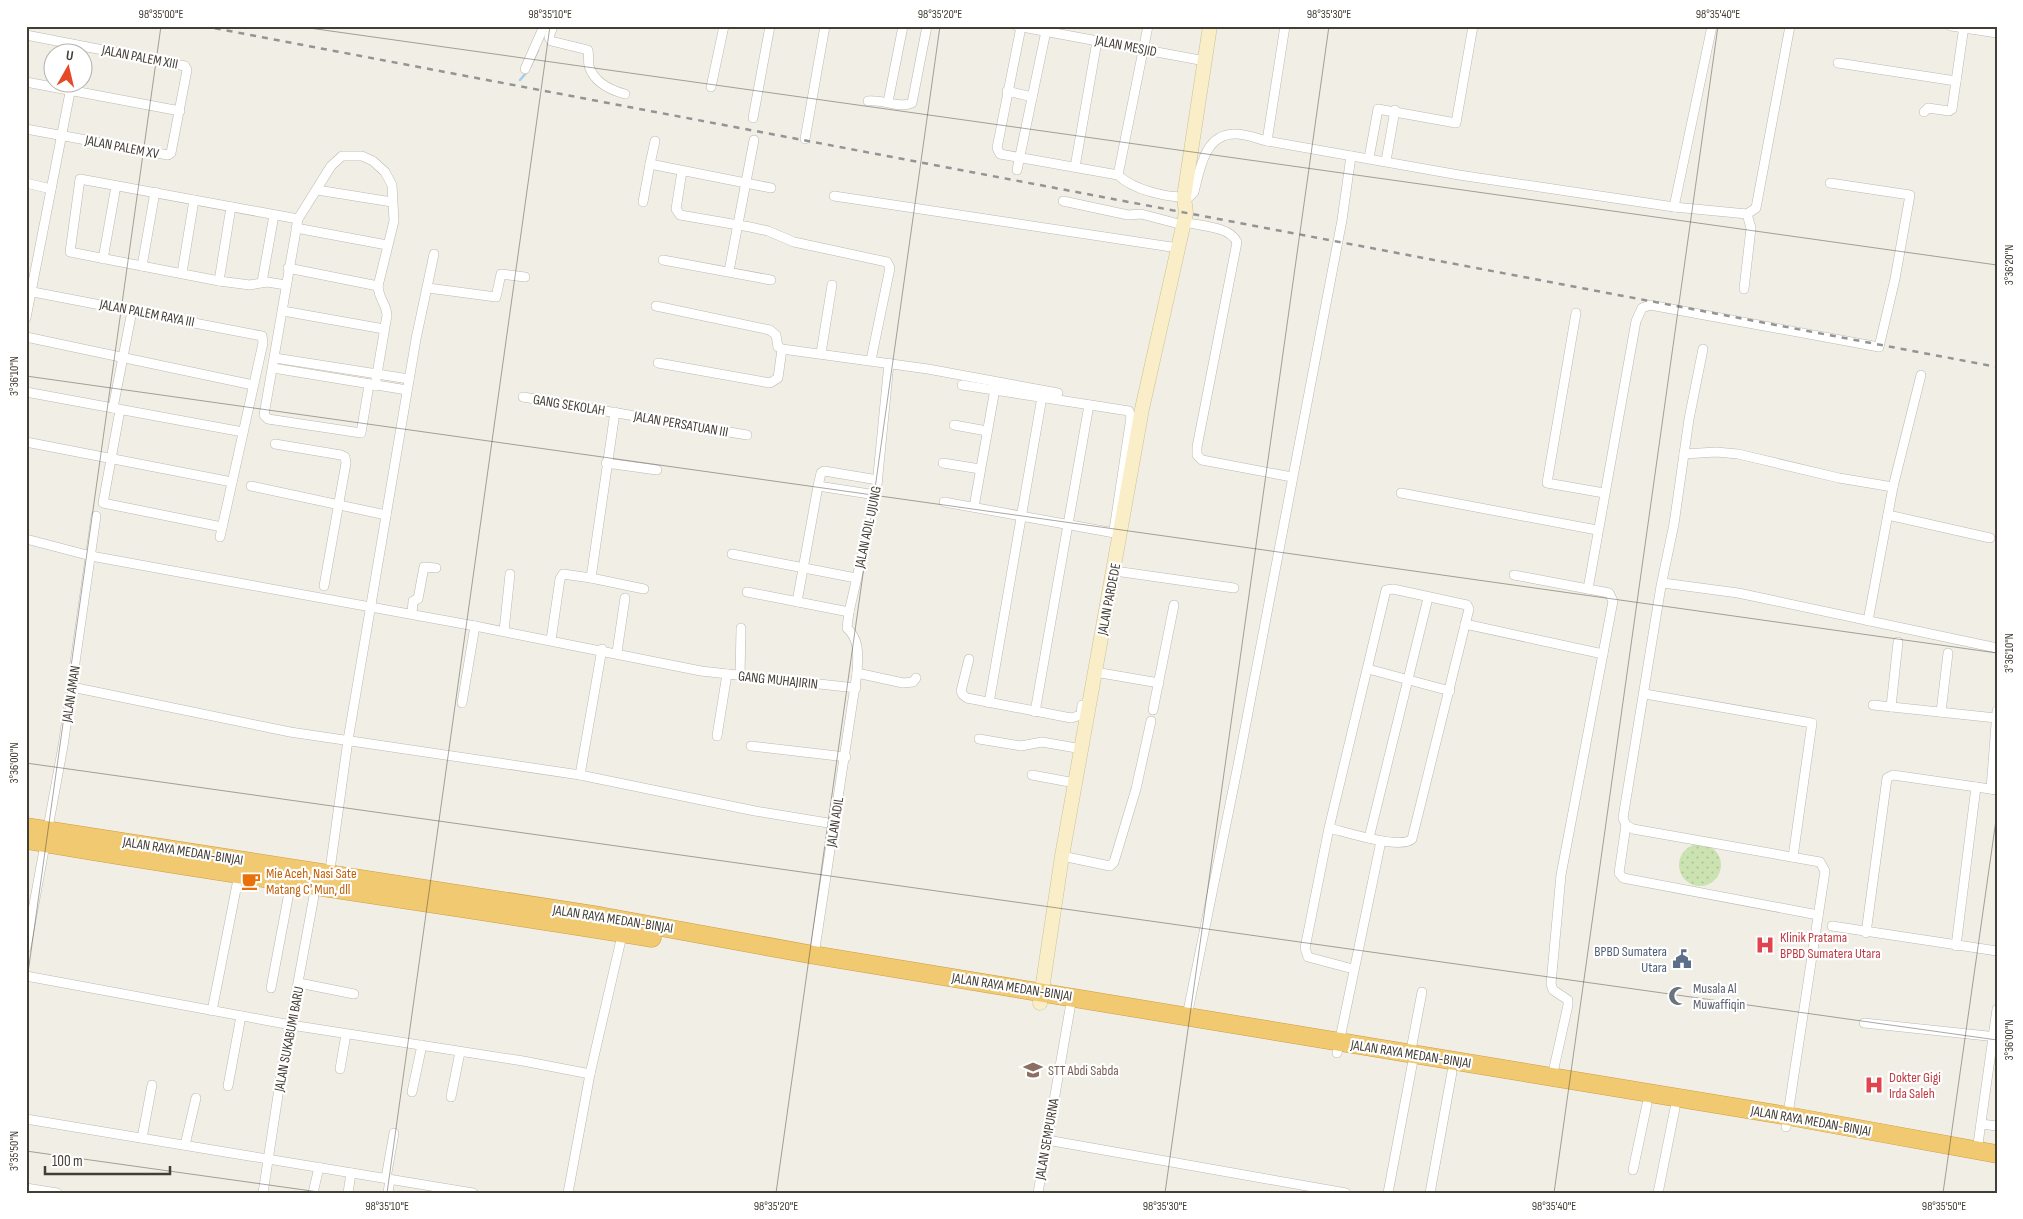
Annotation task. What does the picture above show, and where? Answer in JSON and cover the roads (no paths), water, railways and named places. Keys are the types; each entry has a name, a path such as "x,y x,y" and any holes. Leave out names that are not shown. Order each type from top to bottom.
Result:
{"highway":[{"name":"JALAN RAYA MEDAN-BINJAI","path":"26,827 46,837 239,874 291,882 324,882"},
{"name":"JALAN RAYA MEDAN-BINJAI","path":"26,840 46,837 324,882 380,897 547,915 623,927 1071,1002 1236,1034 1552,1077 1997,1161"},
{"name":"JALAN RAYA MEDAN-BINJAI","path":"623,927 814,955 1041,997"},
{"name":"JALAN RAYA MEDAN-BINJAI","path":"1071,1002 1187,1016 1338,1048"},
{"name":"JALAN RAYA MEDAN-BINJAI","path":"1412,1058 1452,1072 1647,1104 1787,1122 1997,1154"}],"street":[{"path":"525,69 544,26"},
{"path":"553,26 549,37 551,41 588,50 590,69 602,84 606,88 625,94"},
{"path":"711,87 724,26"},
{"path":"753,118 770,26"},
{"path":"805,139 825,26"},
{"path":"888,102 903,26"},
{"path":"868,102 888,102 905,105 912,103 927,26"},
{"path":"1118,175 1148,26"},
{"name":"JALAN PARDEDE","path":"1041,997 1062,856 1115,571 1117,534 1142,409 1186,213 1184,197 1210,26"},
{"path":"1267,141 1286,26"},
{"path":"1369,158 1377,111 1383,108 1456,124 1473,26"},
{"path":"1674,207 1712,26"},
{"path":"1019,27 997,151 1000,154 1019,159 1118,175 1128,183 1160,193 1189,197 1194,192 1206,150 1218,139 1237,134 1459,175 1674,207 1747,214 1757,205 1790,26"},
{"path":"1951,26 1997,34"},
{"name":"JALAN MESJID","path":"1019,27 1204,61"},
{"path":"1924,112 1928,108 1946,111 1952,109 1964,27"},
{"path":"1017,170 1046,31"},
{"path":"26,35 52,42"},
{"path":"1075,167 1097,41"},
{"name":"JALAN PALEM XIII","path":"92,51 185,66 187,70 180,111"},
{"path":"1838,63 1956,81"},
{"path":"26,82 42,83"},
{"path":"92,91 180,111"},
{"path":"1007,91 1032,97"},
{"path":"26,318 32,292 30,280 51,189 70,92"},
{"path":"1386,161 1395,110"},
{"name":"JALAN PALEM XV","path":"61,135 164,156 171,153 180,111"},
{"path":"26,129 61,135"},
{"path":"729,271 754,140"},
{"path":"643,202 655,141"},
{"path":"350,156 362,156 373,161 388,178 393,192 392,202 394,221 378,286 380,300 386,308 384,329 377,375 372,385 361,433 268,419 264,415 297,224 337,160 350,156"},
{"path":"1187,1016 1238,765 1342,220 1351,156"},
{"path":"650,164 771,188"},
{"path":"682,171 677,213 768,231 794,242 887,262 890,268 871,360"},
{"path":"286,285 262,282 250,285 219,281 70,252 80,179 274,215 297,224 387,245"},
{"path":"26,183 51,189"},
{"path":"1588,589 1633,335 1639,313 1646,306 1876,347 1882,345 1910,195 1830,183"},
{"path":"103,259 116,186"},
{"path":"317,190 392,202"},
{"path":"142,266 155,192"},
{"path":"834,196 1178,248"},
{"path":"182,273 194,200"},
{"path":"1063,201 1128,216 1140,214 1225,232 1234,237 1237,242 1196,447 1197,455 1202,460 1292,477"},
{"path":"219,281 231,207"},
{"path":"1744,289 1751,228 1747,214"},
{"path":"262,282 274,215"},
{"name":"JALAN SUKABUMI BARU","path":"263,1193 290,1025 324,882 407,390 434,254"},
{"path":"662,260 771,280"},
{"path":"288,268 378,286"},
{"path":"428,288 496,297 502,274 525,277"},
{"path":"821,353 832,285"},
{"name":"JALAN PALEM RAYA III","path":"32,292 262,336 263,343 253,385"},
{"path":"656,306 770,330 776,335 778,347 782,349 889,363 1142,409"},
{"path":"26,337 122,358 253,385 221,532 103,503 111,459 122,358 132,311"},
{"path":"283,311 384,329"},
{"path":"1576,313 1547,483 1604,493"},
{"path":"658,363 770,383 778,378 782,349"},
{"path":"1703,349 1623,818 1626,825 1619,862 1619,873 1624,878 1818,915"},
{"path":"275,358 409,379"},
{"name":"JALAN ADIL UJUNG","path":"856,688 856,640 847,628 856,578 876,495 889,363"},
{"path":"273,368 407,390"},
{"path":"1868,621 1893,487 1921,375"},
{"path":"962,385 1042,396 1128,411 1131,414 1117,534 1081,715 1071,718 1035,712 989,703 963,695 962,691 969,659"},
{"path":"974,507 995,389"},
{"path":"26,392 243,432"},
{"path":"989,703 1042,396"},
{"name":"GANG SEKOLAH","path":"523,397 615,412"},
{"path":"1035,712 1066,525 1089,405"},
{"path":"591,578 606,463 615,412"},
{"name":"JALAN PERSATUAN III","path":"615,412 747,435"},
{"path":"954,426 987,430"},
{"path":"26,442 232,482"},
{"path":"275,444 341,454 345,457 346,464 340,507 324,586"},
{"path":"1684,454 1716,452 1738,454 1839,478 1893,487"},
{"path":"606,463 657,470"},
{"path":"943,463 980,469"},
{"path":"797,602 821,472 878,480"},
{"path":"251,486 340,507 386,515"},
{"path":"818,486 876,495"},
{"path":"1401,493 1597,530"},
{"path":"944,502 1117,534"},
{"path":"1888,515 1990,538"},
{"name":"JALAN AMAN","path":"26,948 72,687 96,516"},
{"name":"GANG MUHAJIRIN","path":"26,539 91,556 602,649 701,670 856,688"},
{"path":"732,554 856,578"},
{"path":"412,614 413,602 418,599 424,567 436,568"},
{"path":"1115,571 1234,588"},
{"path":"504,631 510,574"},
{"path":"551,640 560,579 563,574 644,589"},
{"path":"1514,575 1609,593 1613,601 1561,875 1551,987 1564,997 1568,1005 1552,1077"},
{"path":"1663,583 1738,593 1997,648"},
{"path":"1329,828 1381,841 1405,842 1412,838 1450,691 1469,609 1467,605 1386,590 1329,828 1306,954 1320,961 1353,969"},
{"path":"747,592 849,612"},
{"path":"617,652 625,598"},
{"path":"1369,838 1428,598"},
{"path":"1153,710 1174,605"},
{"path":"1465,624 1603,654"},
{"path":"462,703 475,626"},
{"path":"740,676 741,628"},
{"path":"1891,707 1898,642"},
{"path":"580,776 602,649"},
{"path":"1941,712 1948,653"},
{"path":"1368,669 1450,691"},
{"path":"1095,672 1158,684"},
{"path":"857,673 903,683 913,682 916,678"},
{"path":"717,736 727,674"},
{"path":"72,687 290,732 580,776 755,811 834,824"},
{"name":"JALAN ADIL","path":"814,955 856,688"},
{"path":"1645,694 1812,723 1793,857"},
{"path":"1866,933 1887,778 1893,775 1994,790 1996,714 1941,712 1874,705"},
{"path":"1062,856 1110,866 1114,862 1136,789 1151,721"},
{"path":"979,738 1022,746 1042,742 1082,749"},
{"path":"751,746 846,756"},
{"path":"1032,775 1075,784"},
{"path":"1956,946 1976,788"},
{"path":"1626,825 1633,829 1820,862 1824,865 1825,871 1787,1122"},
{"path":"1338,1048 1381,841"},
{"path":"212,1011 239,874"},
{"path":"271,988 291,882"},
{"path":"1832,926 1866,933 1997,951"},
{"path":"568,1193 590,1074 623,927"},
{"path":"26,976 290,1025 422,1045 590,1074"},
{"path":"299,983 354,994"},
{"path":"1388,1193 1422,992"},
{"name":"JALAN SEMPURNA","path":"1038,1193 1071,1002"},
{"path":"1977,1151 1995,1037 1997,1008"},
{"path":"228,1086 240,1016"},
{"path":"1864,1023 1995,1037"},
{"path":"340,1069 346,1034"},
{"path":"412,1092 422,1045"},
{"path":"451,1097 460,1052"},
{"path":"1430,1193 1452,1072"},
{"path":"142,1138 152,1085"},
{"path":"185,1145 196,1098"},
{"path":"1633,1170 1647,1104"},
{"path":"1658,1193 1675,1108"},
{"path":"26,1119 351,1172 444,1190 473,1193"},
{"path":"1981,1124 1997,1126"},
{"path":"388,1193 394,1133"},
{"path":"1048,1140 1346,1193"},
{"path":"313,1193 319,1167"},
{"path":"348,1193 351,1172"},
{"path":"26,1188 57,1193"}],"waterway":[{"path":"530,67 538,50"},
{"path":"520,80 527,72"}],"railway":[{"path":"203,26 1997,367"}],"place":[{"name":"Mie Aceh, Nasi Sate Matang C' Mun, dll","path":"251,881"},
{"name":"Klinik Pratama BPBD Sumatera Utara","path":"1765,945"},
{"name":"BPBD Sumatera Utara","path":"1682,959"},
{"name":"Musala Al Muwaffiqin","path":"1678,996"},
{"name":"STT Abdi Sabda","path":"1033,1070"},
{"name":"Dokter Gigi Irda Saleh","path":"1874,1085"}]}
